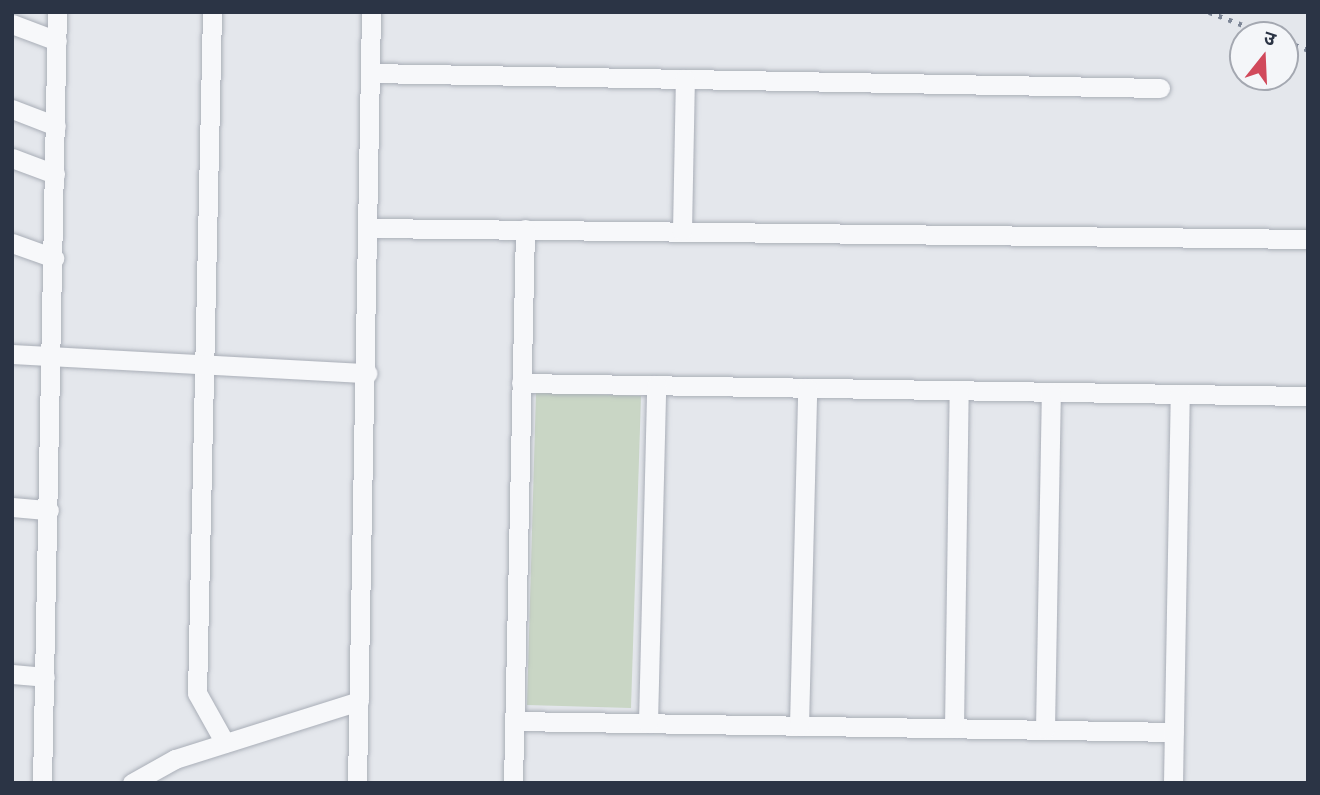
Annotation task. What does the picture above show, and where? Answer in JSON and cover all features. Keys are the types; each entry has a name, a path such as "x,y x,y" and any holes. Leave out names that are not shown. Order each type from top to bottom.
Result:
{"street":[{"path":"42,783 53,356 57,12"},
{"path":"212,12 197,693 226,743"},
{"path":"357,783 367,373 371,12"},
{"path":"12,24 57,41"},
{"path":"371,73 1160,88"},
{"path":"682,231 685,79"},
{"path":"12,109 56,126"},
{"path":"12,158 55,174"},
{"path":"369,228 1308,239"},
{"path":"513,783 525,229"},
{"path":"12,243 54,258"},
{"path":"12,254 54,258"},
{"path":"12,354 367,373"},
{"path":"521,383 1308,396"},
{"path":"648,723 656,385"},
{"path":"799,726 807,387"},
{"path":"954,728 959,390"},
{"path":"1045,730 1051,392"},
{"path":"1173,783 1180,394"},
{"path":"12,507 49,510"},
{"path":"12,674 45,677"},
{"path":"132,783 175,759 359,701"},
{"path":"514,721 1174,732"}],"green space":[{"path":"536,392 641,396 631,708 527,705"}],"railway":[{"path":"1209,12 1232,21"},
{"path":"1299,46 1308,50"}]}
